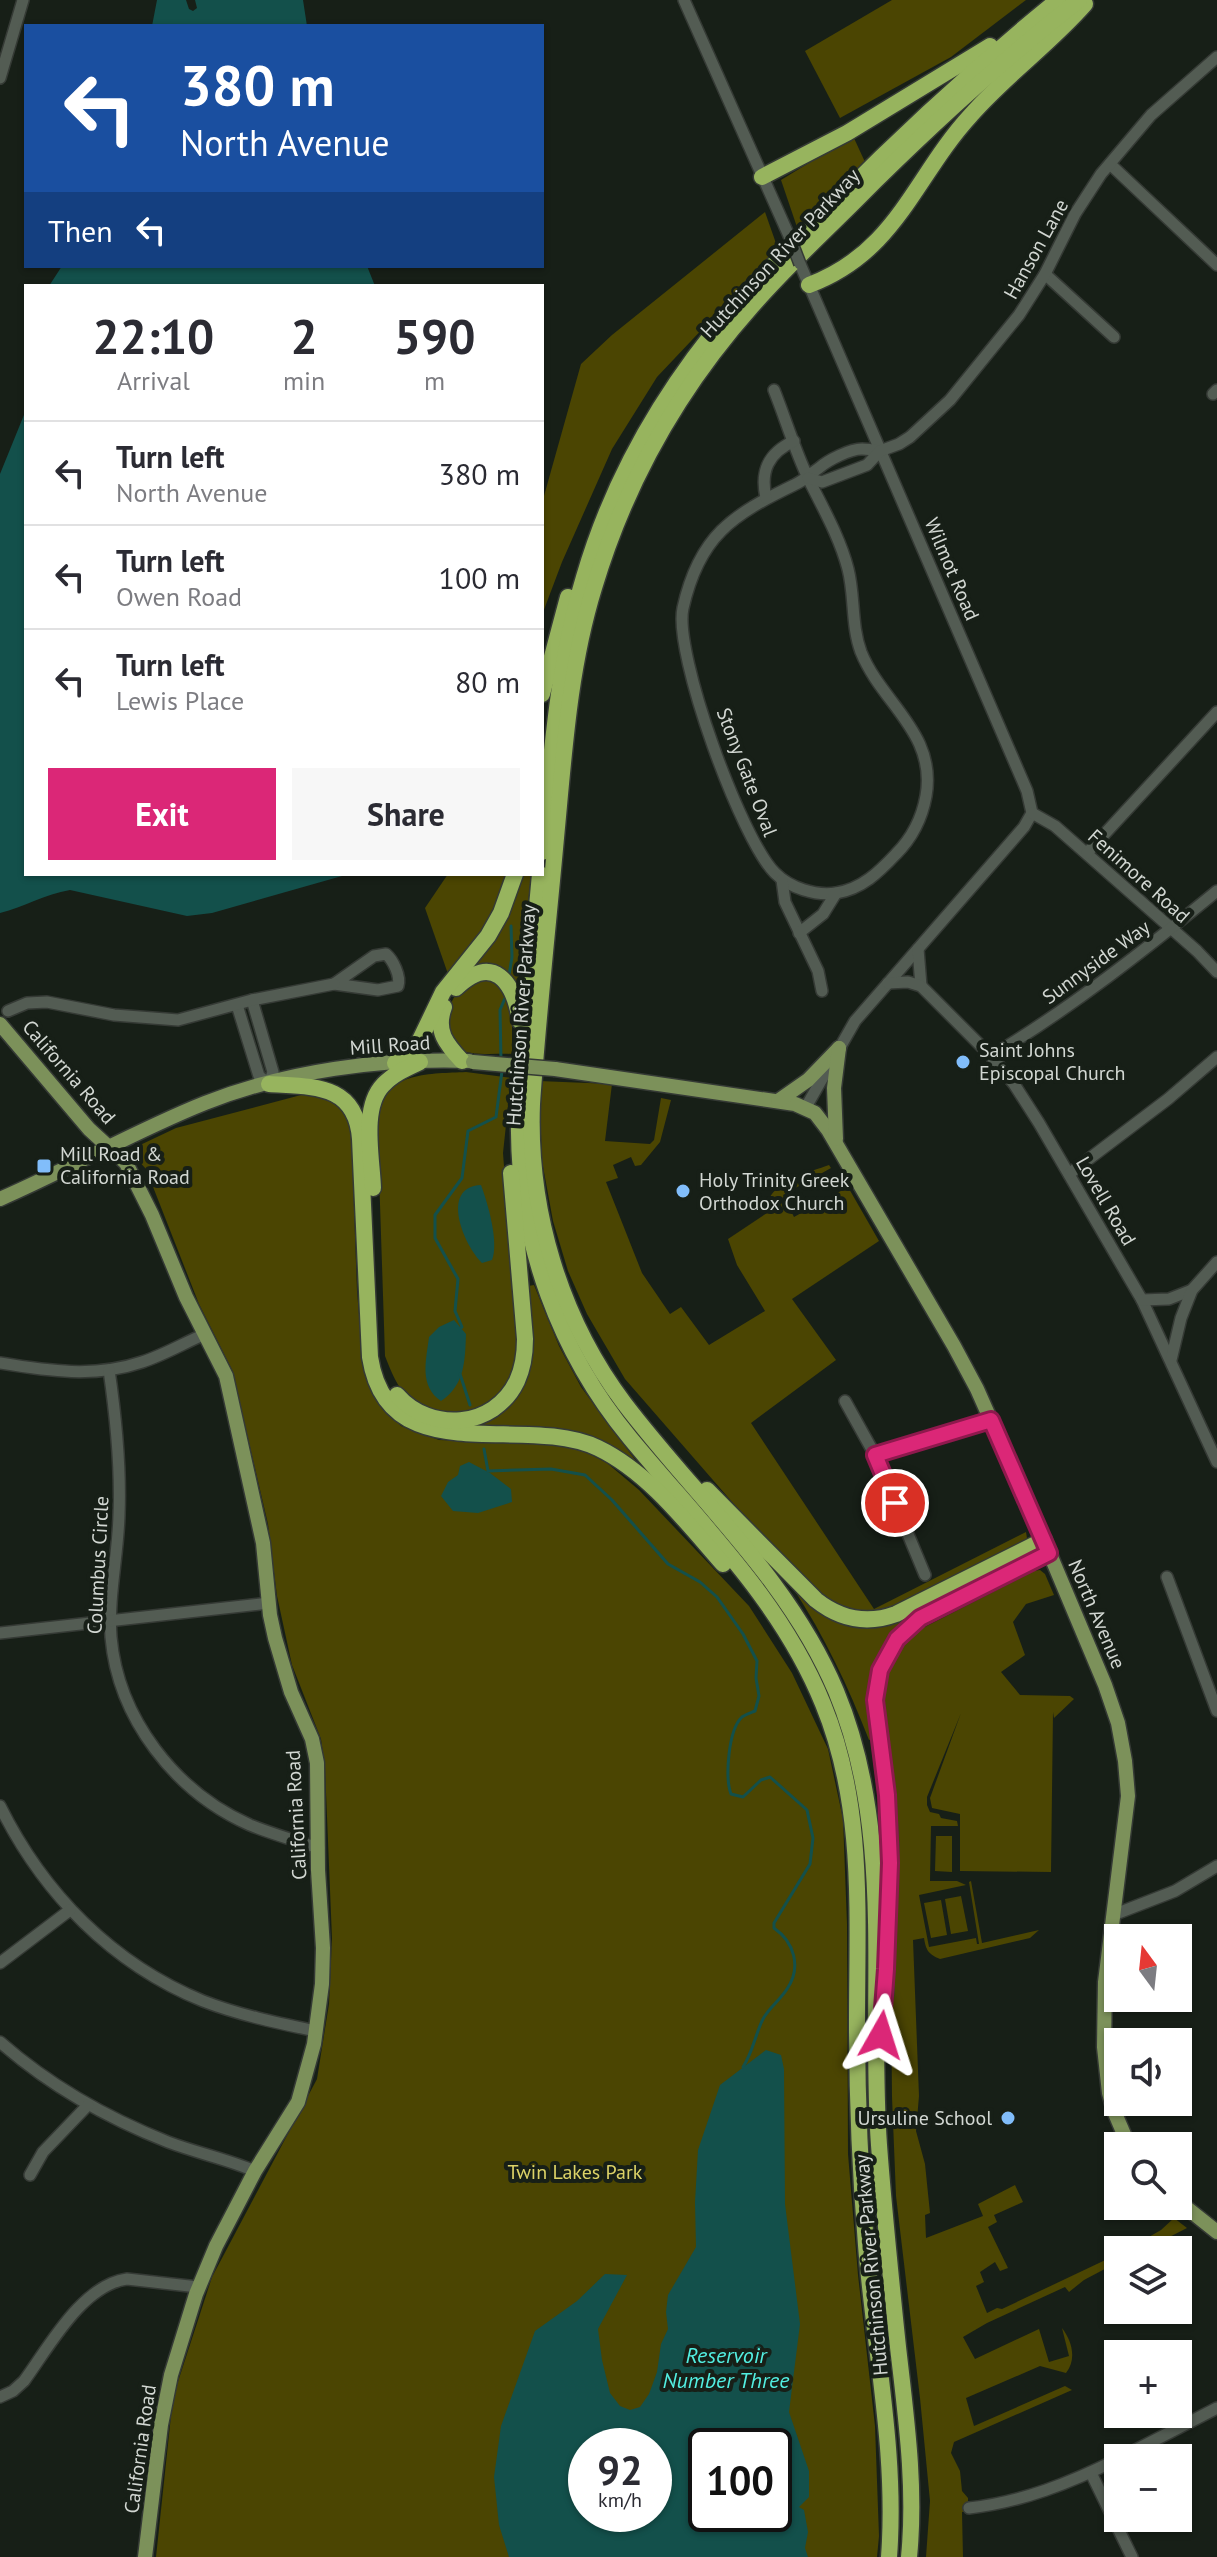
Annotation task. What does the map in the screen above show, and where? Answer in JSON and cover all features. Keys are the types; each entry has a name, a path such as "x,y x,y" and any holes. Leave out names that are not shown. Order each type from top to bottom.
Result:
{"highway":[{"name":"Hutchinson River Parkway","path":"544,831 555,717 566,645 585,574 610,505 632,457 670,393 736,306 902,137 1058,0"},
{"name":"Hutchinson River Parkway","path":"909,2557 910,2462 884,2210 875,2080 874,1850 867,1791 851,1729 826,1670 796,1613 611,1384 580,1330 563,1291 542,1223 532,1152 533,1080 566,733 576,659 593,589 617,521 648,455 685,392 729,333 807,248 932,125 1015,51 1079,0"},
{"path":"809,285 824,280 882,236 902,213 945,145 972,114 1089,0"},
{"path":"762,177 847,133 1036,18"},
{"path":"544,686 566,600 610,505"},
{"path":"395,1063 419,1042 443,992 488,936 501,913 514,876"},
{"name":"Hutchinson River Parkway","path":"540,876 519,1108 521,1175 531,1239 550,1302 567,1342 616,1420 755,1585 788,1633 825,1707 843,1763 853,1814 857,1892 857,2060 866,2248 890,2467 889,2557"},
{"path":"468,1061 444,1040 440,1017 455,989 478,973 489,972 500,977 512,990 524,1049"},
{"path":"420,1062 393,1077 380,1089 372,1103 370,1119 382,1363 391,1387 403,1402 434,1419 462,1421 487,1412 511,1391 520,1373 525,1351 524,1324 511,1174 519,1108"},
{"path":"269,1084 329,1090 350,1106 357,1120 370,1357 377,1384 393,1408 414,1423 443,1432 552,1435 583,1442 608,1453 630,1467 657,1492 788,1633"},
{"path":"664,1452 724,1505 816,1600 833,1612 851,1618 878,1620 896,1614 1046,1546"},
{"path":"875,2080 886,1969 890,1863 887,1795 875,1700 880,1670 897,1639 920,1618 1046,1546"}],"main road":[{"name":"California Road","path":"4,1017 89,1129 126,1163 226,1376 263,1543 269,1603 280,1660 315,1749 323,1960 316,2031 308,2070 298,2102 255,2171 198,2287 165,2403 145,2557"},
{"path":"778,1101 808,1080 839,1048"},
{"path":"836,1144 834,1088 839,1048"},
{"name":"Mill Road","path":"0,1199 208,1102 269,1084 330,1071 395,1063 468,1061 555,1069 806,1107"},
{"name":"North Avenue","path":"806,1107 819,1118 836,1144 954,1346 991,1420 1108,1694 1123,1744 1128,1796 1105,1982 1104,2047 1109,2093 1123,2132"},
{"path":"1192,2212 1217,2232"}],"street":[{"path":"0,78 23,0"},
{"name":"Wilmot Road","path":"684,0 790,238 1027,791 1032,813"},
{"name":"Hanson Lane","path":"880,451 910,437 950,400 1009,330 1045,274 1075,214 1110,164 1151,115 1217,57"},
{"path":"1110,164 1217,265"},
{"path":"1045,274 1114,337"},
{"path":"774,390 848,568 861,653 914,734 922,748 927,768 923,808 914,830 900,850 865,882 836,893 813,892 782,880 785,902 818,971 822,991"},
{"path":"766,498 763,485 767,462 781,447 794,441"},
{"name":"Stony Gate Oval","path":"782,880 758,851 726,778 698,696 681,621 686,596 710,541 734,517 808,478 823,464 859,448 880,451"},
{"name":"Stony Gate Oval","path":"808,478 822,482 851,472 867,465 880,451"},
{"path":"1087,853 1217,712"},
{"path":"806,1107 855,1021 1024,827 1032,813"},
{"name":"Fenimore Road","path":"1032,813 1052,823 1087,853 1217,972"},
{"name":"Sunnyside Way","path":"991,1056 1083,995 1217,891"},
{"path":"799,933 823,914 836,893"},
{"path":"888,983 908,982 921,986 918,948"},
{"path":"4,1017 27,1003 47,1002 114,1015 178,1020 252,1000 334,984 378,990 398,986 400,981 389,957 381,954 334,984"},
{"name":"Lovell Road","path":"921,986 991,1056 1014,1084 1142,1300 1217,1462"},
{"path":"237,1005 259,1076 269,1084 273,1072 252,1000"},
{"path":"249,1042 263,1038"},
{"path":"1069,1174 1168,1099 1217,1057"},
{"path":"1171,1360 1181,1318 1192,1290 1217,1262"},
{"path":"1142,1300 1169,1299 1192,1290"},
{"path":"0,1363 67,1373 109,1370 140,1363 205,1334"},
{"name":"Columbus Circle","path":"109,1370 117,1428 119,1486 111,1621 115,1664 127,1703 142,1732 160,1755 201,1795 235,1817 274,1834 319,1848"},
{"path":"845,1401 875,1455 925,1575"},
{"path":"875,1455 991,1420"},
{"path":"1167,1577 1217,1711"},
{"path":"0,1633 269,1603"},
{"path":"0,1806 36,1868 70,1910 123,1955 201,2000 231,2011 316,2031"},
{"path":"1113,1915 1175,1891 1217,1866"},
{"path":"0,1963 70,1910"},
{"path":"0,2042 48,2080 88,2105 168,2142 255,2171"},
{"path":"30,2175 43,2152 88,2105"},
{"path":"0,2397 24,2381 79,2308 98,2290 127,2279 198,2287"},
{"path":"1146,2444 1217,2408"},
{"path":"969,2508 1022,2499 1104,2466"},
{"path":"1091,2473 1132,2557"}],"green space":[{"path":"892,0 1026,0 951,57 840,118 805,51"},
{"path":"853,136 865,162 798,230 781,180"},
{"path":"765,212 778,249 657,377 612,449 544,610 544,496 581,364 612,335"},
{"path":"447,876 507,876 491,918 448,974 425,908"},
{"path":"520,876 531,876 519,995 506,972 466,974"},
{"path":"482,977 503,985 512,1013 512,1054 467,1052 455,1047 448,1036 447,1019 455,995"},
{"path":"466,1072 511,1078 503,1153 517,1338 515,1363 509,1379 499,1392 486,1403 456,1414 424,1408 405,1395 385,1356 377,1113 382,1099 400,1082 425,1075"},
{"path":"539,1081 612,1084 605,1141 650,1144 654,1140 661,1098 671,1100 660,1142 641,1165 635,1166 631,1157 613,1165 618,1178 606,1182 642,1273 670,1314 681,1307 709,1345 765,1311 737,1265 728,1239 773,1209 769,1199 773,1192 795,1178 829,1165 831,1168 783,1195 794,1217 848,1187 879,1241 792,1299 836,1360 751,1423 874,1609 1026,1532 1027,1538 1023,1543 902,1605 879,1613 840,1609 816,1592 753,1526 625,1379 587,1314 568,1271 553,1221 542,1161"},
{"name":"Twin Lakes Park","path":"301,1095 325,1098 336,1105 351,1123 357,1291 363,1362 373,1393 401,1426 439,1440 539,1443 580,1449 607,1463 639,1490 749,1606 792,1673 828,1749 843,1819 847,1924 848,2154 875,2426 877,2557 156,2557 173,2397 212,2277 317,2079 329,2004 332,1938 321,1739 292,1665 277,1596 268,1524 232,1370 199,1304 146,1169 135,1157 138,1146 176,1128"},
{"path":"534,1285 559,1346 581,1387 639,1465 616,1451 469,1428 520,1388 528,1286"},
{"path":"1040,1570 1045,1574 1054,1595 1026,1604 1013,1622 1025,1655 1001,1672 1020,1695 1070,1696 1074,1699 1054,1718 1053,1712 1051,1872 960,1871 960,1814 932,1808 930,1798 961,1713 927,1797 930,1812 957,1821 958,1826 931,1826 930,1881 957,1881 966,1885 919,1895 929,1947 976,1938 979,1944 971,1881 982,1943 1039,1930 1030,1938 940,1959 928,1951 924,1938 913,1940 919,2096 916,2131 925,2164 930,2213 925,2215 926,2238 983,2216 978,2204 1015,2185 1023,2202 994,2215 997,2222 988,2227 1008,2268 1000,2271 995,2262 980,2272 984,2282 976,2286 987,2313 1002,2309 1104,2261 1104,2269 1069,2292 1065,2287 963,2337 975,2359 1039,2329 1049,2362 1069,2356 1062,2328 1072,2350 1066,2373 1040,2366 966,2398 974,2426 1065,2386 1072,2390 954,2442 951,2453 960,2471 962,2491 968,2498 968,2511 962,2512 963,2557 926,2557 930,2501 896,2196 891,1991 897,1831 883,1698 886,1673 897,1652 917,1631"},
{"path":"793,1588 832,1617 929,1604 895,1632 878,1660 872,1699 873,1739 869,1740 835,1662"},
{"path":"936,1836 952,1836 952,1872 935,1871"},
{"path":"961,1896 968,1931 951,1934 945,1899"},
{"path":"941,1900 947,1935 931,1938 924,1903"},
{"path":"1172,2220 1187,2228 1171,2236 1150,2236"}],"water":[{"path":"157,0 186,0 193,11 197,8 195,0 303,0 307,24 152,24"},
{"path":"61,268 368,268 374,284 50,284"},
{"path":"24,415 24,876 342,876 212,913 187,916 70,890 0,913 0,474"},
{"path":"481,1185 494,1243 492,1260 482,1263 468,1244 458,1206 468,1188"},
{"path":"454,1320 466,1334 464,1363 455,1388 441,1401 429,1388 427,1380 429,1337 439,1327"},
{"path":"469,1462 511,1489 512,1502 478,1513 453,1511 441,1496 448,1482 458,1475 460,1466"},
{"name":"Reservoir Number Three","path":"766,2050 781,2055 784,2069 785,2204 800,2324 789,2412 809,2471 809,2497 799,2507 804,2510 808,2532 805,2548 808,2557 509,2557 499,2525 494,2477 501,2426 535,2331 577,2301 605,2274 627,2275 598,2329 610,2393 620,2406 630,2410 640,2407 649,2394 657,2372 661,2344 668,2329 668,2295 696,2247 698,2150 720,2085"}],"waterway":[{"path":"509,975 511,926"},
{"path":"501,1060 500,1010 506,996"},
{"path":"458,1331 462,1327 455,1311 458,1279 435,1238 435,1215 462,1178 468,1131 496,1117 502,1071"},
{"path":"460,1374 470,1405"},
{"path":"484,1449 488,1471 551,1469 585,1475 612,1500 668,1564 700,1582 717,1597 743,1634 757,1661 759,1696 755,1711 737,1723 731,1743 728,1766 731,1794 743,1797 761,1780 770,1777 807,1810 813,1838 810,1864 774,1923 774,1928 787,1940 794,1956 792,1981 763,2019 743,2067"}],"place":[{"name":"Saint Johns Episcopal Church","path":"963,1062"},
{"name":"Mill Road & California Road","path":"44,1166"},
{"name":"Holy Trinity Greek Orthodox Church","path":"683,1191"},
{"name":"Ursuline School","path":"1008,2118"}],"route":[{"path":"881,2035 890,1863 887,1795 875,1700 880,1670 889,1649 920,1618 1049,1553 991,1420 875,1455 895,1503"}]}
